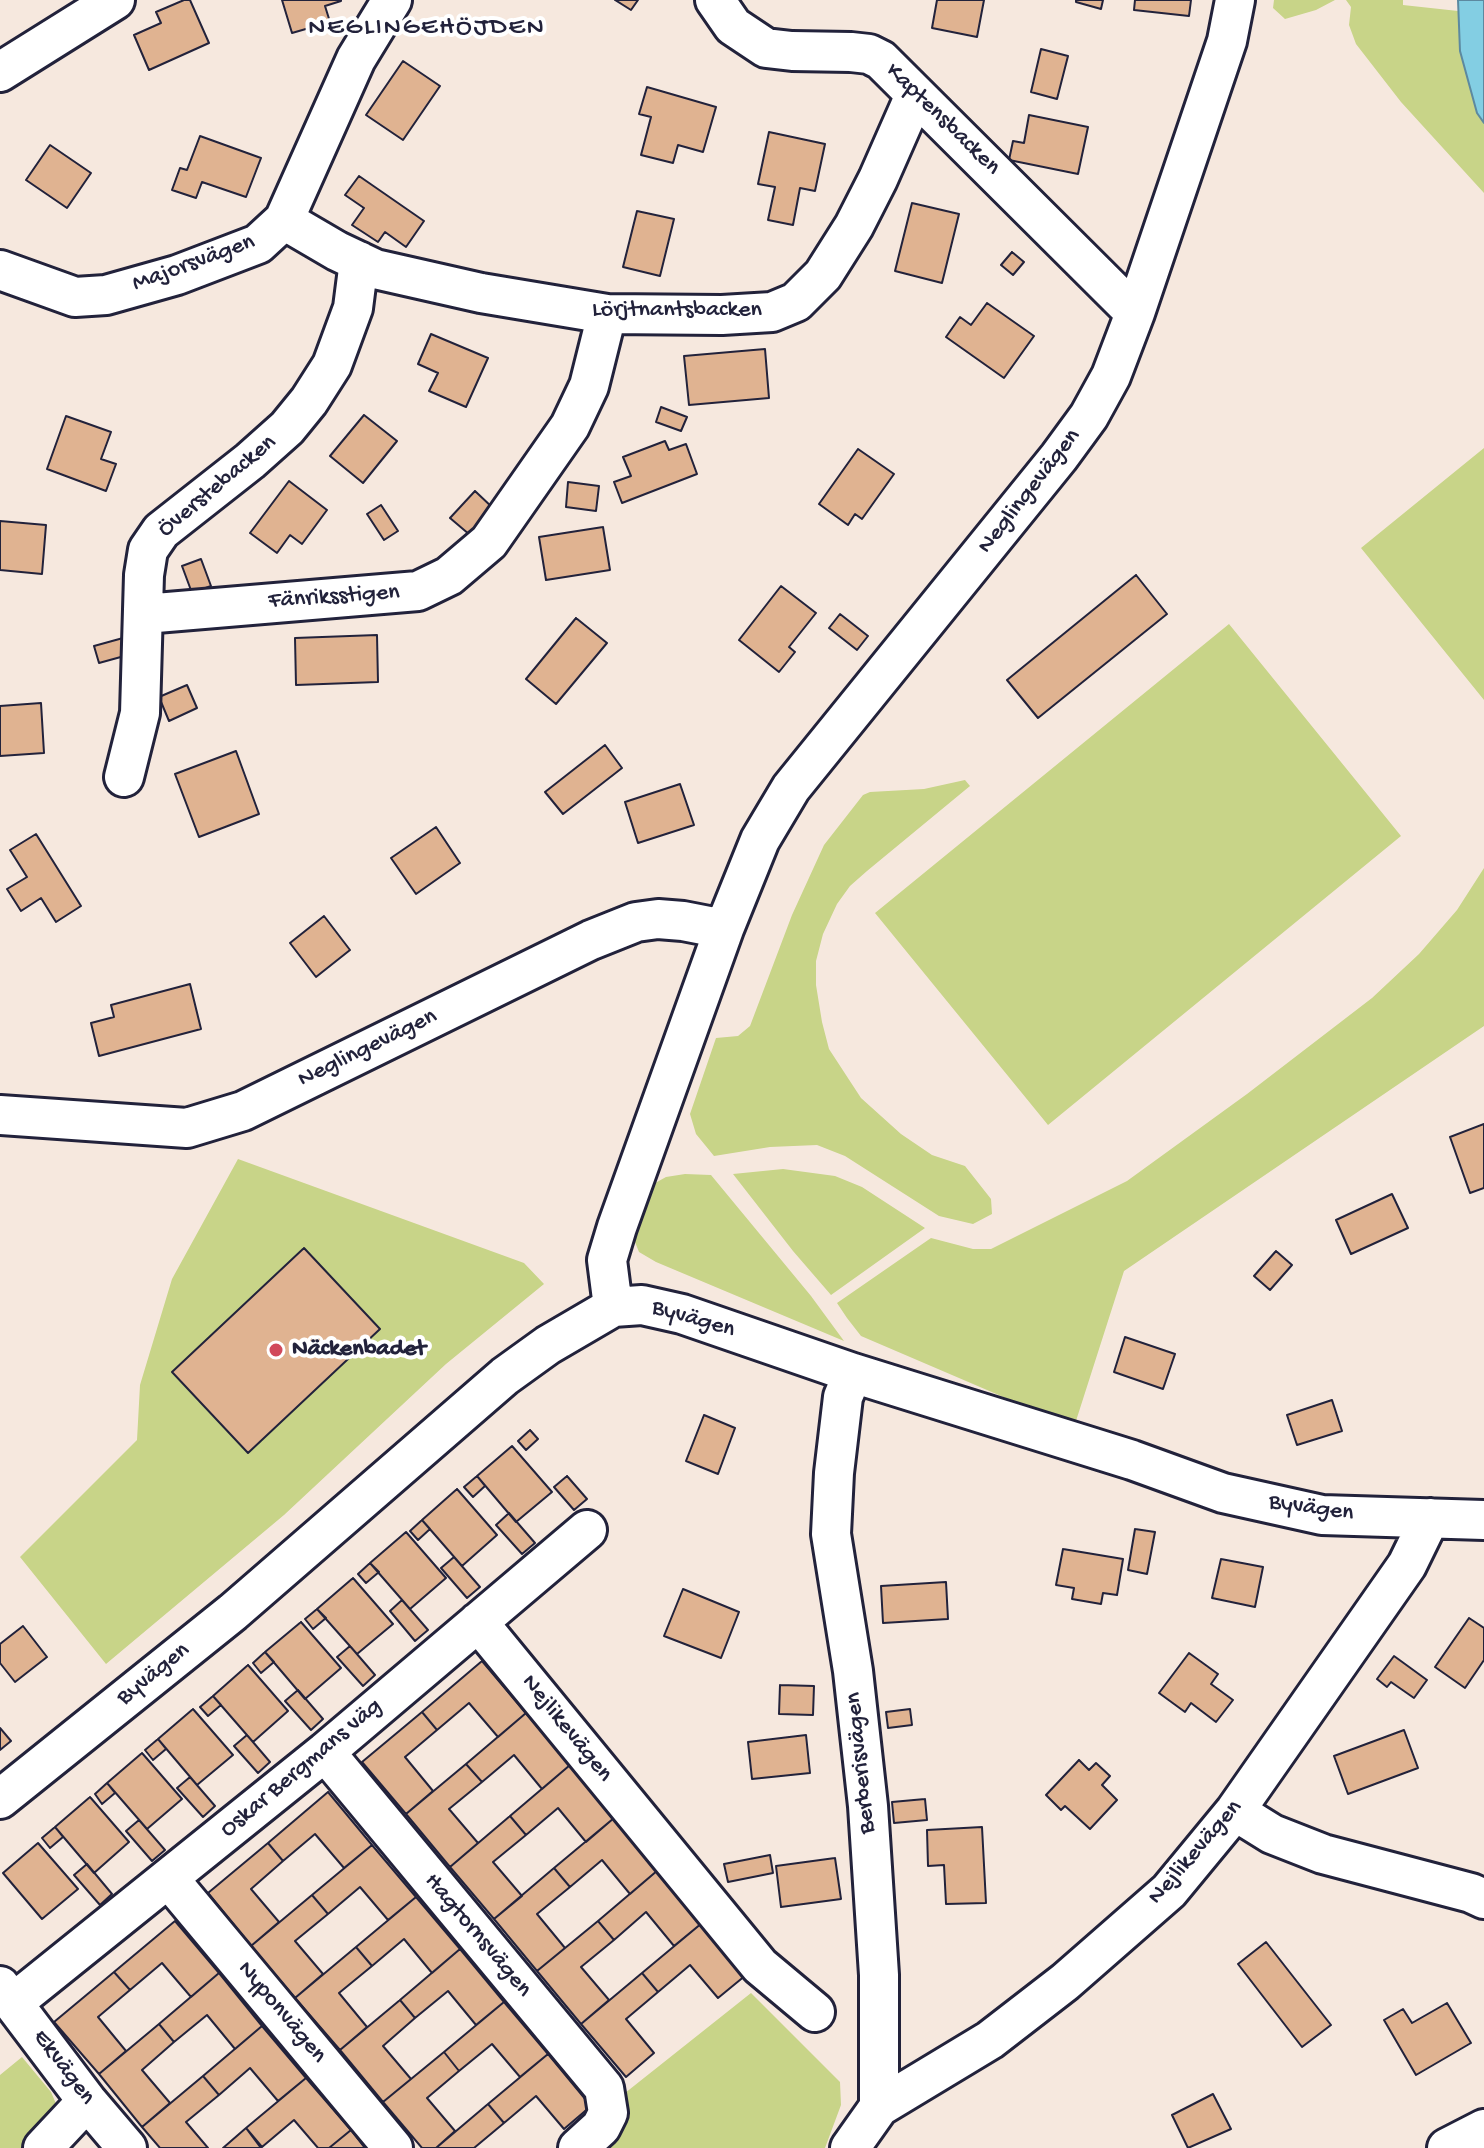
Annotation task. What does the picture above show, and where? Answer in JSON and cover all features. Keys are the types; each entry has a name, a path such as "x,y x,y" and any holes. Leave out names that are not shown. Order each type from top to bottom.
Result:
{"street":[{"path":"0,72 115,0"},
{"name":"Majorsvägen","path":"0,270 75,297 106,295 177,275 258,244 284,220 356,59 392,0"},
{"name":"Kaptensbacken","path":"715,0 733,26 766,48 869,54 881,60 1135,313"},
{"name":"Neglingevägen","path":"613,1307 607,1260 617,1227 724,929 760,840 791,788 1089,416 1111,376 1135,313 1227,41 1235,0"},
{"name":"Lörjtnantsbacken","path":"284,220 375,269 481,293 607,314 772,312 796,302 823,275 854,226 915,95"},
{"name":"Överstebacken","path":"124,777 140,713 144,575 148,550 161,531 250,461 287,428 309,401 332,365 353,308 359,261"},
{"name":"Fänriksstigen","path":"144,614 418,591 449,576 489,542 570,426 589,386 607,314"},
{"name":"Neglingevägen","path":"0,1115 187,1128 243,1111 591,940 636,922 658,919 724,929"},
{"name":"Byvägen","path":"0,1799 233,1612 505,1376 548,1345 613,1307 642,1305 682,1314 853,1373 1132,1460 1223,1493 1322,1515 1484,1520"},
{"name":"Berberisvägen","path":"853,1373 843,1397 831,1534 853,1671 868,1806 879,1975 879,2107"},
{"name":"Nejlikevägen","path":"879,2107 990,2040 1065,1982 1169,1891 1235,1811 1407,1565 1430,1518"},
{"name":"Oskar Bergmans väg","path":"7,1994 169,1879 325,1752 587,1530"},
{"name":"Nejlikevägen","path":"478,1622 760,1966 815,2012"},
{"name":"Hagtornsvägen","path":"325,1752 604,2088 608,2113 590,2138"},
{"path":"1235,1811 1272,1834 1323,1854 1484,1899"},
{"name":"Nyponvägen","path":"169,1879 393,2148"},
{"name":"Ekvägen","path":"7,1994 87,2101 127,2148"},
{"path":"43,2148 87,2101"},
{"path":"850,2148 879,2107"},
{"path":"1447,2148 1484,2129"}],"green space":[{"path":"1274,0 1335,0 1316,10 1285,19 1273,8"},
{"path":"1346,0 1403,0 1403,5 1458,11 1460,51 1477,113 1484,123 1484,193 1401,102 1356,44 1349,25 1351,7"},
{"path":"1484,448 1484,700 1361,548"},
{"path":"1229,624 1401,836 1048,1125 875,913"},
{"path":"965,780 970,786 850,886 837,904 823,934 816,961 816,985 829,1049 861,1098 901,1134 932,1155 965,1166 991,1199 992,1214 973,1224 939,1216 845,1156 817,1145 770,1147 714,1156 696,1134 690,1114 716,1038 738,1036 750,1026 792,915 824,845 863,795 924,789"},
{"path":"1484,868 1484,1026 1124,1271 1075,1424 1022,1405 861,1336 847,1318 837,1303 931,1238 973,1249 991,1249 1127,1181 1372,998 1419,954 1457,910"},
{"path":"238,1159 524,1263 544,1284 446,1364 284,1515 106,1664 20,1557 137,1440 140,1385 172,1279"},
{"path":"783,1169 835,1176 862,1187 925,1228 831,1295 733,1174"},
{"path":"711,1175 844,1341 656,1262 639,1252 633,1237 648,1187 666,1177"},
{"path":"751,1993 840,2082 841,2105 825,2148 600,2148 620,2097"},
{"path":"22,2057 51,2092 60,2113 24,2148 0,2148 0,2075"}],"water":[{"path":"1458,0 1484,0 1484,123 1477,113 1460,51"}],"building":[{"path":"190,0 209,43 149,70 134,35 161,23 156,12"},
{"path":"282,0 341,1 325,6 330,22 292,33"},
{"path":"615,0 638,0 631,10"},
{"path":"937,0 984,0 977,37 932,28"},
{"path":"1076,0 1103,0 1101,9"},
{"path":"1135,0 1191,0 1189,16 1134,10"},
{"path":"1041,49 1068,56 1057,99 1031,92"},
{"path":"403,61 440,86 403,140 366,115"},
{"path":"647,87 716,107 703,152 678,145 673,163 641,155 651,117 639,114"},
{"path":"1029,115 1088,127 1078,174 1009,160 1013,141 1024,143"},
{"path":"769,132 825,144 815,191 800,188 793,225 768,220 775,187 758,184"},
{"path":"200,136 261,158 246,197 202,182 196,198 172,190 180,168 187,170"},
{"path":"50,145 91,173 67,208 26,180"},
{"path":"359,176 424,221 406,247 385,232 378,242 352,225 364,208 345,195"},
{"path":"912,203 959,214 942,283 895,271"},
{"path":"637,211 674,219 660,276 623,267"},
{"path":"1012,252 1024,262 1013,275 1001,265"},
{"path":"987,303 1034,336 1004,378 946,337 960,317 971,325"},
{"path":"431,334 488,358 466,407 429,391 438,373 418,364"},
{"path":"765,349 769,398 689,405 684,356"},
{"path":"661,407 687,417 681,431 656,422"},
{"path":"364,415 397,441 363,483 330,456"},
{"path":"66,416 111,432 101,459 116,464 106,491 47,469"},
{"path":"665,441 669,450 686,444 697,474 622,503 614,482 631,476 623,457"},
{"path":"858,449 894,474 862,519 855,514 848,525 819,504"},
{"path":"289,481 327,510 302,544 290,535 277,553 250,533"},
{"path":"568,482 599,486 596,511 566,507"},
{"path":"475,491 494,509 470,535 450,518"},
{"path":"381,505 398,531 384,540 367,514"},
{"path":"0,521 46,525 42,574 0,570"},
{"path":"603,527 610,570 546,580 539,537"},
{"path":"201,559 211,586 192,593 182,566"},
{"path":"1136,575 1167,614 1038,718 1007,680"},
{"path":"781,586 816,613 789,647 795,652 779,672 739,640"},
{"path":"840,614 868,636 857,650 829,628"},
{"path":"576,618 607,643 556,704 526,679"},
{"path":"377,635 378,682 296,685 295,638"},
{"path":"123,638 128,655 99,663 94,646"},
{"path":"187,685 197,708 169,721 159,697"},
{"path":"41,703 44,753 0,756 0,706"},
{"path":"605,745 622,768 563,814 545,792"},
{"path":"236,751 259,814 199,837 175,774"},
{"path":"680,784 694,825 638,843 625,802"},
{"path":"436,827 460,863 416,894 391,858"},
{"path":"36,834 81,906 56,922 41,898 21,911 7,889 27,877 10,850"},
{"path":"324,916 350,950 316,977 290,943"},
{"path":"190,984 201,1029 99,1056 91,1023 114,1017 111,1005"},
{"path":"1484,1124 1484,1188 1470,1193 1450,1137"},
{"path":"1392,1194 1408,1228 1351,1254 1336,1220"},
{"name":"Näckenbadet","path":"304,1248 380,1329 248,1453 172,1372"},
{"path":"1276,1251 1292,1265 1270,1290 1254,1276"},
{"path":"1125,1337 1175,1354 1163,1389 1114,1372"},
{"path":"1332,1400 1342,1431 1297,1445 1287,1415"},
{"path":"704,1415 735,1428 718,1474 686,1461"},
{"path":"530,1430 538,1439 526,1450 518,1441"},
{"path":"512,1446 552,1492 516,1522 477,1476"},
{"path":"477,1476 485,1486 473,1497 464,1487"},
{"path":"567,1476 587,1499 574,1510 554,1487"},
{"path":"457,1489 497,1535 462,1566 422,1520"},
{"path":"509,1513 535,1543 522,1554 496,1525"},
{"path":"422,1520 430,1529 418,1540 410,1531"},
{"path":"1135,1529 1155,1532 1147,1574 1128,1570"},
{"path":"406,1532 446,1578 410,1609 370,1563"},
{"path":"1063,1549 1123,1559 1117,1595 1103,1593 1101,1604 1072,1599 1074,1588 1056,1585"},
{"path":"454,1557 480,1587 467,1598 441,1568"},
{"path":"1221,1559 1263,1567 1255,1607 1212,1598"},
{"path":"370,1563 379,1572 366,1583 358,1574"},
{"path":"353,1578 393,1624 357,1654 317,1609"},
{"path":"946,1582 948,1619 883,1623 881,1586"},
{"path":"683,1589 739,1612 721,1658 664,1636"},
{"path":"402,1600 428,1630 415,1641 390,1611"},
{"path":"317,1609 326,1618 313,1629 305,1619"},
{"path":"1469,1618 1484,1628 1484,1660 1465,1688 1435,1667"},
{"path":"301,1622 341,1668 305,1699 265,1652"},
{"path":"23,1626 47,1657 15,1682 0,1663 0,1644"},
{"path":"350,1646 375,1675 363,1686 337,1657"},
{"path":"265,1652 274,1662 261,1673 253,1663"},
{"path":"1189,1653 1218,1674 1211,1684 1233,1700 1216,1722 1191,1703 1185,1712 1159,1693"},
{"path":"1394,1656 1427,1680 1414,1698 1391,1682 1387,1687 1377,1679"},
{"path":"482,1661 526,1713 498,1737 469,1703 437,1730 422,1712"},
{"path":"248,1665 288,1711 253,1742 213,1696"},
{"path":"780,1685 814,1686 813,1715 779,1714"},
{"path":"298,1690 323,1719 311,1730 285,1701"},
{"path":"213,1696 221,1705 208,1716 200,1707"},
{"path":"193,1709 233,1755 197,1785 158,1739"},
{"path":"910,1709 912,1725 888,1728 886,1712"},
{"path":"422,1712 437,1730 405,1757 433,1791 406,1814 362,1762"},
{"path":"526,1713 570,1765 542,1789 514,1755 482,1782 466,1764"},
{"path":"0,1728 11,1741 0,1750"},
{"path":"1404,1730 1418,1768 1348,1794 1334,1756"},
{"path":"247,1735 270,1762 258,1773 234,1746"},
{"path":"806,1735 810,1773 752,1779 748,1742"},
{"path":"158,1739 166,1749 153,1760 145,1750"},
{"path":"142,1753 182,1799 147,1829 107,1783"},
{"path":"1079,1760 1089,1770 1096,1763 1110,1776 1102,1785 1117,1800 1090,1829 1065,1806 1061,1810 1046,1795"},
{"path":"466,1764 482,1782 449,1809 478,1843 450,1867 406,1814"},
{"path":"570,1765 614,1818 586,1842 558,1808 526,1835 510,1816"},
{"path":"190,1777 215,1806 203,1817 177,1788"},
{"path":"107,1783 115,1793 102,1804 95,1794"},
{"path":"328,1792 372,1845 344,1868 315,1834 283,1861 268,1843"},
{"path":"90,1797 129,1842 94,1873 55,1827"},
{"path":"925,1799 927,1820 894,1823 892,1802"},
{"path":"510,1816 526,1835 493,1862 522,1896 494,1919 450,1867"},
{"path":"614,1818 658,1870 630,1894 602,1860 570,1887 554,1868"},
{"path":"139,1820 165,1850 152,1861 126,1831"},
{"path":"55,1827 63,1837 50,1848 42,1838"},
{"path":"982,1827 986,1903 946,1904 944,1865 928,1866 927,1830"},
{"path":"38,1843 78,1889 42,1919 3,1873"},
{"path":"268,1843 283,1861 251,1889 279,1922 251,1946 208,1893"},
{"path":"372,1845 416,1897 388,1920 360,1887 328,1914 312,1895"},
{"path":"770,1855 773,1873 728,1882 724,1864"},
{"path":"835,1858 841,1899 781,1907 776,1866"},
{"path":"87,1864 112,1894 100,1905 74,1875"},
{"path":"554,1868 570,1887 537,1914 565,1948 537,1971 494,1919"},
{"path":"658,1870 702,1923 674,1946 646,1912 614,1940 598,1921"},
{"path":"312,1895 328,1914 295,1941 323,1974 295,1998 251,1946"},
{"path":"416,1897 460,1949 432,1973 404,1939 372,1966 356,1947"},
{"path":"175,1921 219,1973 191,1997 162,1963 130,1990 114,1972"},
{"path":"598,1921 614,1940 581,1967 609,2000 581,2024 537,1971"},
{"path":"702,1923 746,1975 718,1998 690,1965 658,1992 642,1973"},
{"path":"1266,1942 1331,2025 1302,2047 1238,1964"},
{"path":"356,1947 372,1966 339,1993 367,2027 340,2050 295,1998"},
{"path":"460,1949 504,2002 476,2025 448,1991 415,2018 400,2000"},
{"path":"114,1972 130,1990 98,2017 126,2051 99,2074 54,2022"},
{"path":"219,1973 262,2026 235,2049 207,2015 174,2042 159,2024"},
{"path":"642,1973 658,1992 626,2019 654,2053 626,2077 581,2024"},
{"path":"400,2000 415,2018 383,2046 411,2079 383,2102 340,2050"},
{"path":"504,2002 548,2054 520,2077 492,2044 459,2071 444,2052"},
{"path":"1447,2003 1471,2043 1416,2075 1384,2020 1403,2009 1412,2023"},
{"path":"159,2024 174,2042 142,2070 170,2103 142,2127 99,2074"},
{"path":"262,2026 306,2078 278,2101 250,2068 219,2095 203,2076"},
{"path":"444,2052 459,2071 427,2098 455,2131 436,2148 422,2148 383,2102"},
{"path":"548,2054 591,2106 564,2129 536,2096 504,2123 488,2104"},
{"path":"203,2076 219,2095 186,2122 208,2148 160,2148 142,2127"},
{"path":"306,2078 351,2130 329,2148 318,2148 294,2120 262,2147 246,2128"},
{"path":"1213,2094 1231,2129 1188,2148 1172,2115"},
{"path":"488,2104 504,2123 474,2148 436,2148"},
{"path":"246,2128 261,2148 223,2148"},
{"path":"351,2130 365,2148 329,2148"}],"place":[{"name":"Näckenbadet","path":"276,1350"}],"district":[{"name":"NEGLINGEHÖJDEN","path":"427,29"}]}
